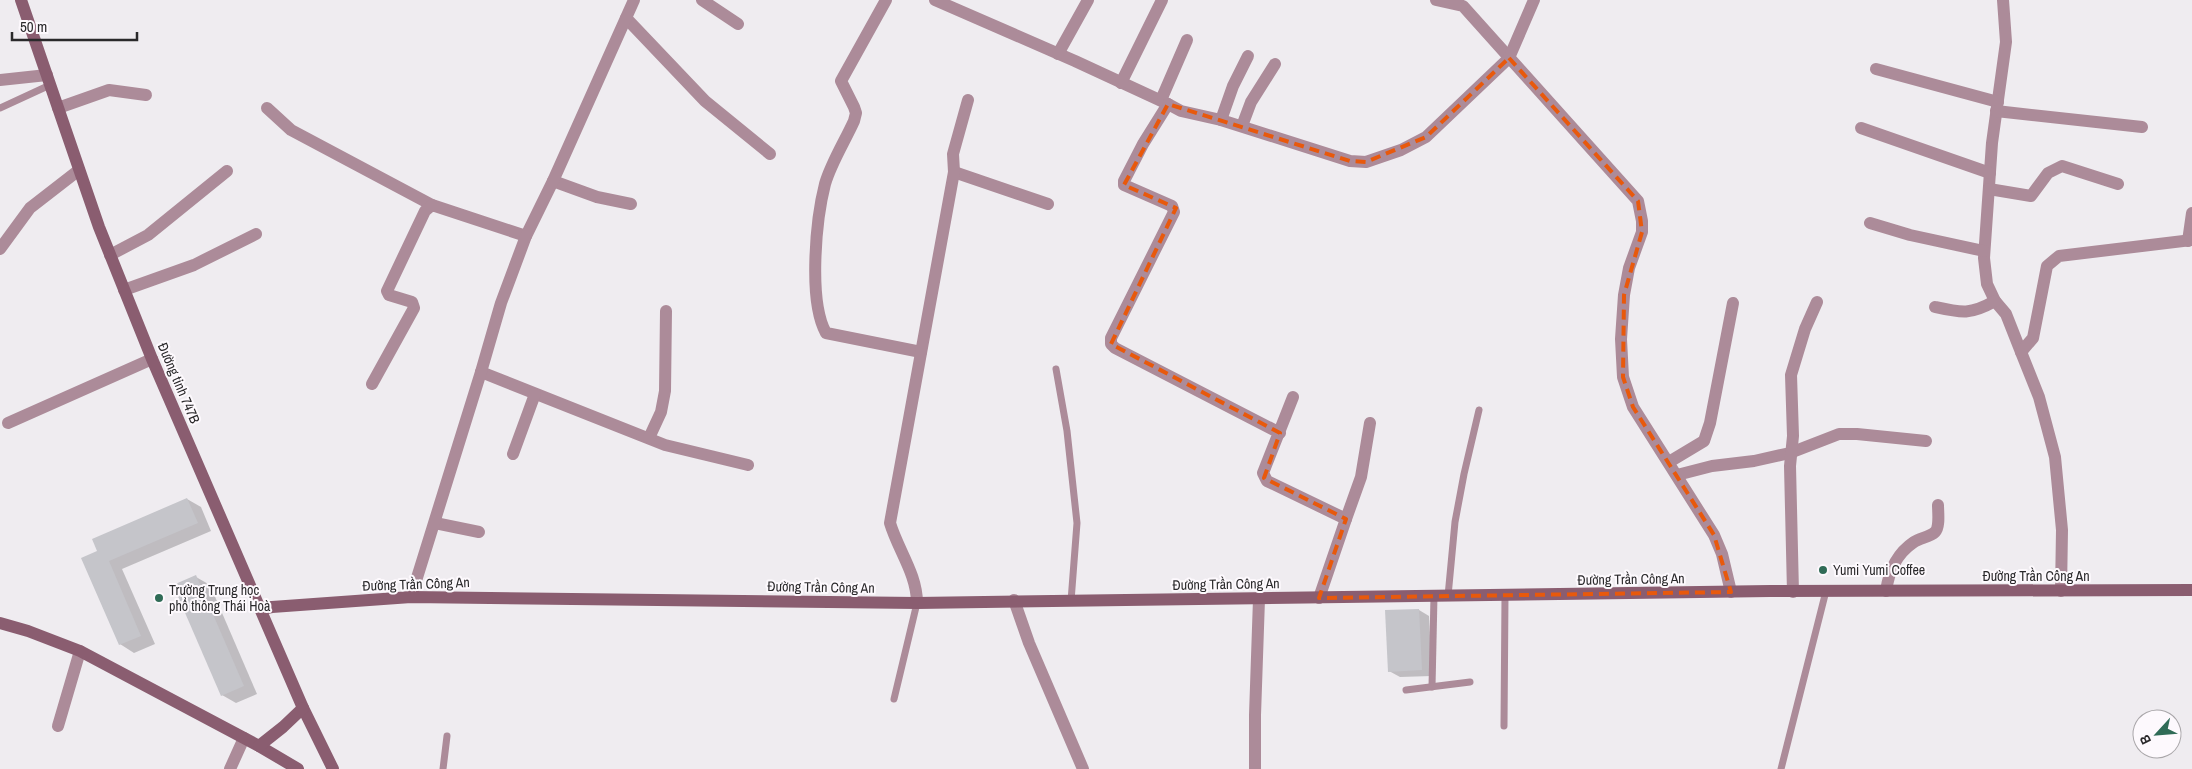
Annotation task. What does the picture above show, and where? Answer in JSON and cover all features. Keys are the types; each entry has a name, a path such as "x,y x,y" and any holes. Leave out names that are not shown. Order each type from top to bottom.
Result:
{"main road":[{"name":"Đường tỉnh 747B","path":"21,0 79,170 124,290 303,708 332,769"},
{"name":"Đường Trần Công An","path":"261,609 412,597 917,603 1014,600 1259,599 1826,591 2192,590"},
{"path":"0,623 28,631 80,651 244,738 298,769"},
{"path":"258,746 283,727 303,708"}],"street":[{"path":"412,597 436,523 501,303 526,236 553,181 634,0"},
{"path":"702,0 738,24"},
{"path":"886,0 841,81 856,114 826,182 818,228 814,285 826,333 921,352"},
{"path":"935,0 1196,116 1242,126 1350,161 1366,162 1401,150 1426,137 1510,58 1534,0"},
{"path":"1058,54 1088,0"},
{"path":"1121,83 1162,0"},
{"path":"1436,0 1463,6 1638,201 1642,232 1629,268 1624,295 1621,339 1623,377 1633,407 1670,462 1714,535 1722,554 1731,592"},
{"path":"2004,0 2006,42 1997,106 1984,252 1987,284 1995,301 2006,314 2039,397 2055,456 2062,530 2062,591"},
{"path":"626,18 705,101 770,154"},
{"path":"1187,40 1164,102 1124,181 1127,187 1172,206 1174,212 1111,338 1112,344 1115,348 1280,433"},
{"path":"1221,120 1233,86 1248,56"},
{"path":"1242,126 1251,102 1275,64"},
{"path":"1876,69 1997,106 2142,127"},
{"path":"0,80 49,80"},
{"path":"58,108 109,90 146,96"},
{"path":"917,603 917,590 890,523 954,172 953,154 968,100"},
{"path":"268,108 291,130 432,205 526,236"},
{"path":"1861,128 1990,173"},
{"path":"1989,189 2031,196 2048,173 2062,166 2118,184"},
{"path":"0,249 30,208 79,170"},
{"path":"110,255 148,234 227,171"},
{"path":"954,172 1048,204"},
{"path":"553,181 597,197 631,204"},
{"path":"372,384 414,308 412,302 389,294 388,287 424,211 432,205"},
{"path":"2021,352 2033,338 2046,266 2059,256 2190,241 2192,213"},
{"path":"1870,223 1910,235 1984,252"},
{"path":"124,290 194,265 256,234"},
{"path":"1935,307 1963,313 1978,311 1995,301"},
{"path":"1793,592 1790,453 1793,436 1791,374 1817,302"},
{"path":"1670,462 1704,441 1710,423 1733,303"},
{"path":"649,438 661,412 665,391 666,311"},
{"path":"8,423 152,359"},
{"path":"481,372 666,445 748,465"},
{"path":"513,454 535,394"},
{"path":"1294,397 1263,473 1264,478 1346,519"},
{"path":"1319,598 1361,477 1370,424"},
{"path":"1677,475 1712,466 1754,461 1790,453 1839,434 1926,441"},
{"path":"1886,591 1890,570 1898,557 1913,542 1935,532 1938,505"},
{"path":"436,523 479,532"},
{"path":"1255,769 1259,599"},
{"path":"1014,600 1029,643 1084,769"},
{"path":"58,726 80,651"},
{"path":"230,769 244,738"}],"lane":[{"path":"0,108 49,80"},
{"path":"1056,369 1067,432 1077,522 1071,601"},
{"path":"1448,596 1455,522 1479,410"},
{"path":"1781,769 1826,591"},
{"path":"1432,687 1434,596"},
{"path":"1504,726 1505,596"},
{"path":"894,699 917,603"},
{"path":"1406,690 1470,682"},
{"path":"443,769 447,736"}],"highlighted area":[{"path":"1509,58 1638,201 1642,232 1624,295 1623,377 1633,407 1714,535 1731,592 1319,598 1346,519 1264,478 1280,433 1111,344 1176,208 1124,185 1168,104 1350,161 1366,162 1426,137"}],"building":[{"path":"187,498 198,523 109,561 141,636 119,645 81,558 97,551 92,539"},
{"path":"196,575 244,686 221,696 173,585"},
{"path":"1419,609 1422,670 1388,672 1385,610"}],"place":[{"name":"Yumi Yumi Coffee","path":"1823,570"},
{"name":"Trường Trung học phổ thông Thái Hoà","path":"159,598"}]}
